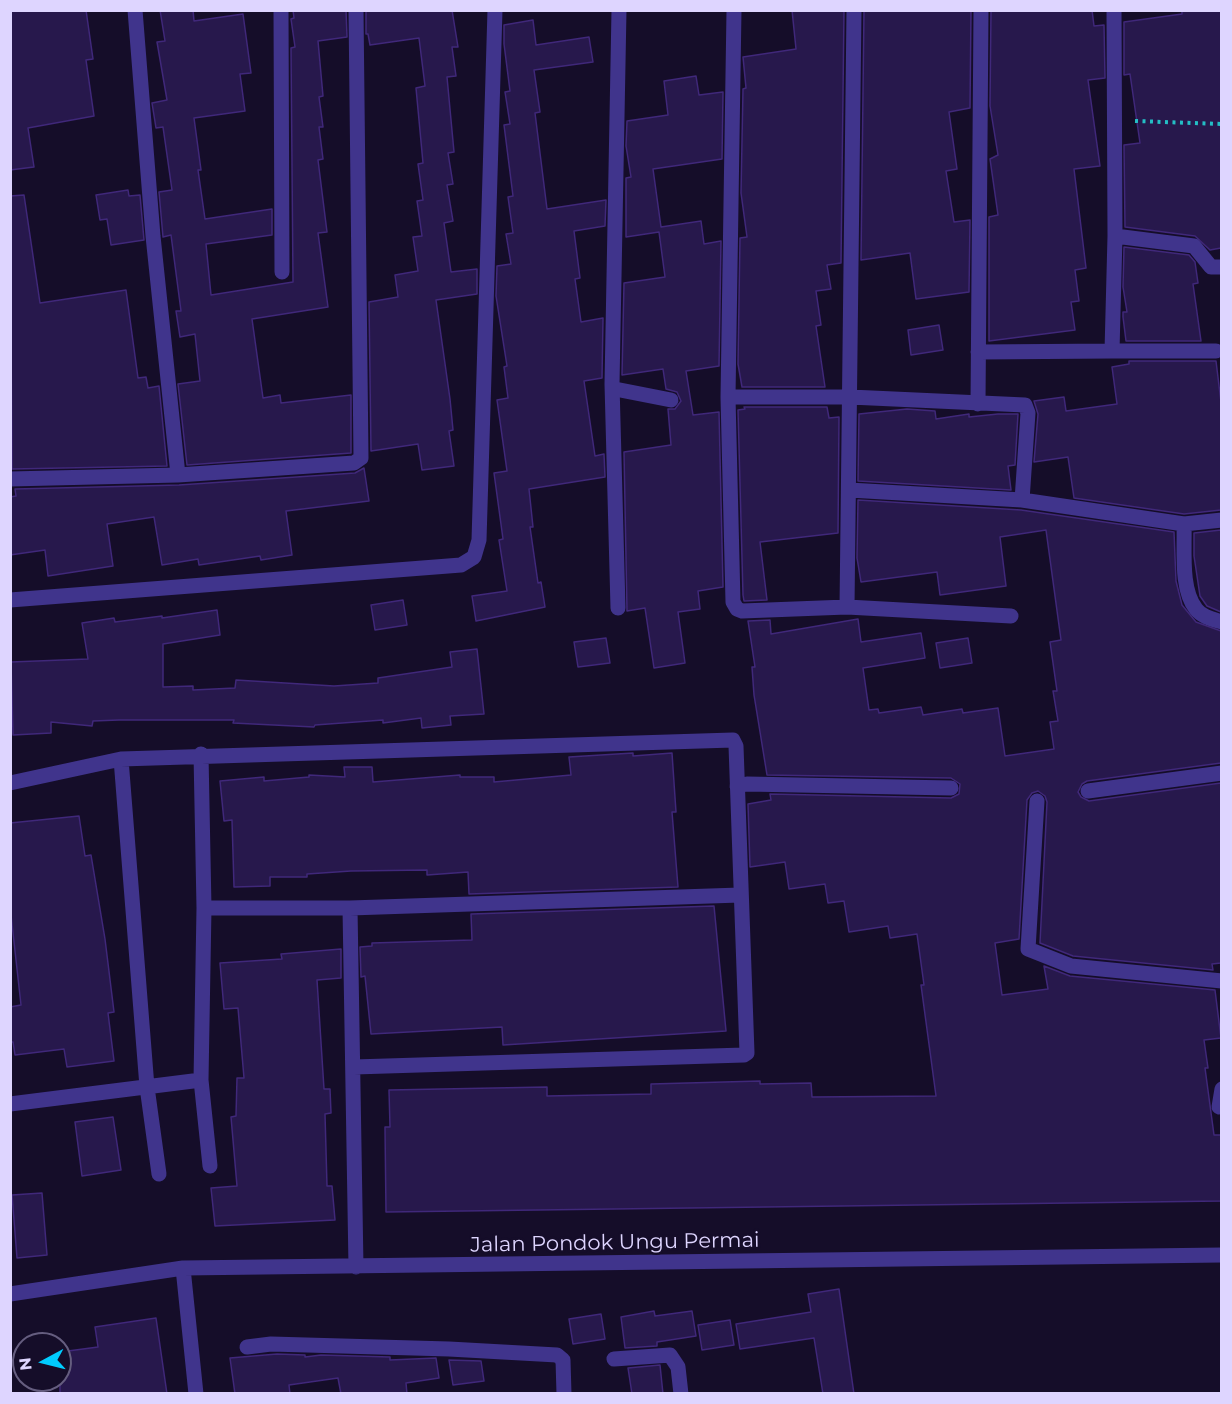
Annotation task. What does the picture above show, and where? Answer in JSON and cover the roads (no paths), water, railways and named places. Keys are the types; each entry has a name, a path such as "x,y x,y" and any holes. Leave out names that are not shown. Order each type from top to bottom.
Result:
{"street":[{"path":"135,10 153,236 178,475"},
{"path":"281,10 282,272"},
{"path":"10,479 178,475 354,463 361,459 356,10"},
{"path":"10,600 461,565 474,557 478,540 485,393 495,10"},
{"path":"618,608 612,384 619,10"},
{"path":"734,10 728,397 733,602 736,609 742,611 847,607 1011,616"},
{"path":"847,607 854,10"},
{"path":"978,404 981,10"},
{"path":"1112,351 1115,236 1114,10"},
{"path":"1115,236 1194,246 1211,267 1221,267"},
{"path":"978,352 1216,351"},
{"path":"612,384 615,389 671,400"},
{"path":"728,397 850,397 1025,405 1028,413 1022,500"},
{"path":"849,490 1022,500 1184,524 1221,520"},
{"path":"1184,524 1187,585 1191,601 1197,611 1221,622"},
{"path":"10,783 121,759 201,754 733,740 736,746 740,895 749,1047 744,1055 354,1067"},
{"path":"201,754 204,908 201,1080 210,1166"},
{"path":"121,759 147,1087 159,1174"},
{"path":"1089,791 1221,773"},
{"path":"738,786 747,784 951,788"},
{"path":"1037,801 1028,948 1071,966 1221,981"},
{"path":"204,908 350,908 740,895"},
{"path":"350,908 356,1267"},
{"path":"10,1104 201,1080"},
{"path":"1219,1107 1221,1089"},
{"name":"Jalan Pondok Ungu Permai","path":"10,1293 183,1268 1221,1255"},
{"path":"183,1268 196,1394"},
{"path":"247,1347 271,1344 425,1348 557,1355 563,1360 564,1394"},
{"path":"614,1359 670,1354 678,1367 681,1394"}]}
